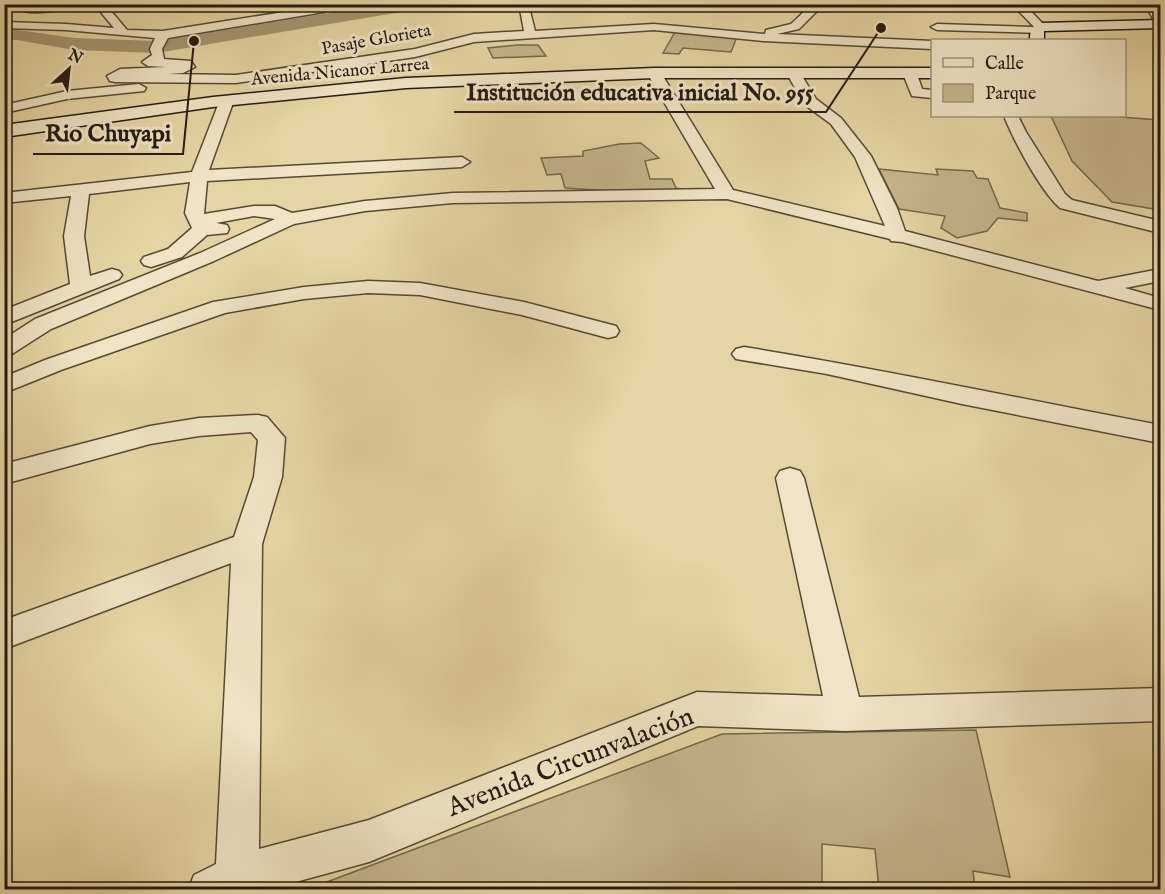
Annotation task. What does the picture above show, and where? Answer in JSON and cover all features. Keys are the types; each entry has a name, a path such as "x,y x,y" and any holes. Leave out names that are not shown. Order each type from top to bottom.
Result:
{"main road":[{"path":"1038,33 1161,24"},
{"name":"Avenida Nicanor Larrea","path":"4,131 227,100 417,83 654,73 931,73"}],"street":[{"path":"11,8 45,9 76,4"},
{"path":"99,4 124,33"},
{"path":"4,25 66,27 124,33 159,42 227,24 324,9 317,4"},
{"path":"527,4 523,6 530,33"},
{"path":"1017,4 1038,33"},
{"path":"1145,4 1152,7 1161,24"},
{"path":"747,36 795,27 814,8 853,8"},
{"path":"213,11 227,24"},
{"name":"Pasaje Glorieta","path":"214,80 415,53 474,38 530,33 654,27 747,36 931,45"},
{"path":"937,27 1038,33"},
{"path":"159,42 159,57 148,62 186,64 189,67 178,70 120,73 114,76 115,78 214,80"},
{"path":"654,73 727,194"},
{"path":"794,74 810,102 836,121 863,156 888,208 898,237"},
{"path":"910,74 917,93 931,94"},
{"path":"76,84 214,80"},
{"path":"4,109 67,95 123,89 179,87 214,80"},
{"path":"200,225 194,213 199,176 227,100"},
{"path":"1012,117 1058,197 1066,204 1161,227"},
{"path":"4,198 199,176 462,162"},
{"path":"81,188 74,236 81,287"},
{"path":"4,349 53,320 289,219 365,206 453,198 727,194 837,219 898,237 1161,304"},
{"path":"4,318 175,253 200,225 254,211 275,211 289,219"},
{"path":"200,225 220,229 236,243"},
{"path":"1094,288 1161,275"},
{"path":"4,386 53,365 221,307 304,293 368,287 420,289 524,309 608,331"},
{"path":"744,354 827,367 962,396 1161,434"},
{"path":"4,474 150,435 199,427 258,423 272,438 268,477 247,544 223,883"},
{"path":"790,478 845,714"},
{"path":"4,635 247,544"},
{"name":"Avenida Circunvalación","path":"223,883 369,841 697,709 845,714 1161,705"}],"green space":[{"path":"675,32 737,37 731,52 683,48 679,54 663,53"},
{"path":"538,45 546,56 493,58 488,48"},
{"path":"1051,117 1120,117 1160,120 1160,210 1112,202 1072,161"},
{"path":"641,143 659,158 645,161 650,179 672,179 676,188 693,191 629,192 565,188 561,174 547,175 541,158 583,156 583,151 619,144"},
{"path":"879,169 938,175 936,169 973,171 977,178 988,179 1000,208 1027,213 1027,221 998,218 987,231 957,238 941,228 945,216 899,209"},
{"path":"976,730 1010,877 973,871 975,889 879,889 875,849 822,844 822,889 308,889 722,734"}],"waterway":[{"path":"4,34 17,34 74,44 157,47 419,4"}],"place":[{"name":"Institución educativa inicial No. 955","path":"881,28"},
{"name":"Rio Chuyapi","path":"194,41"}]}
